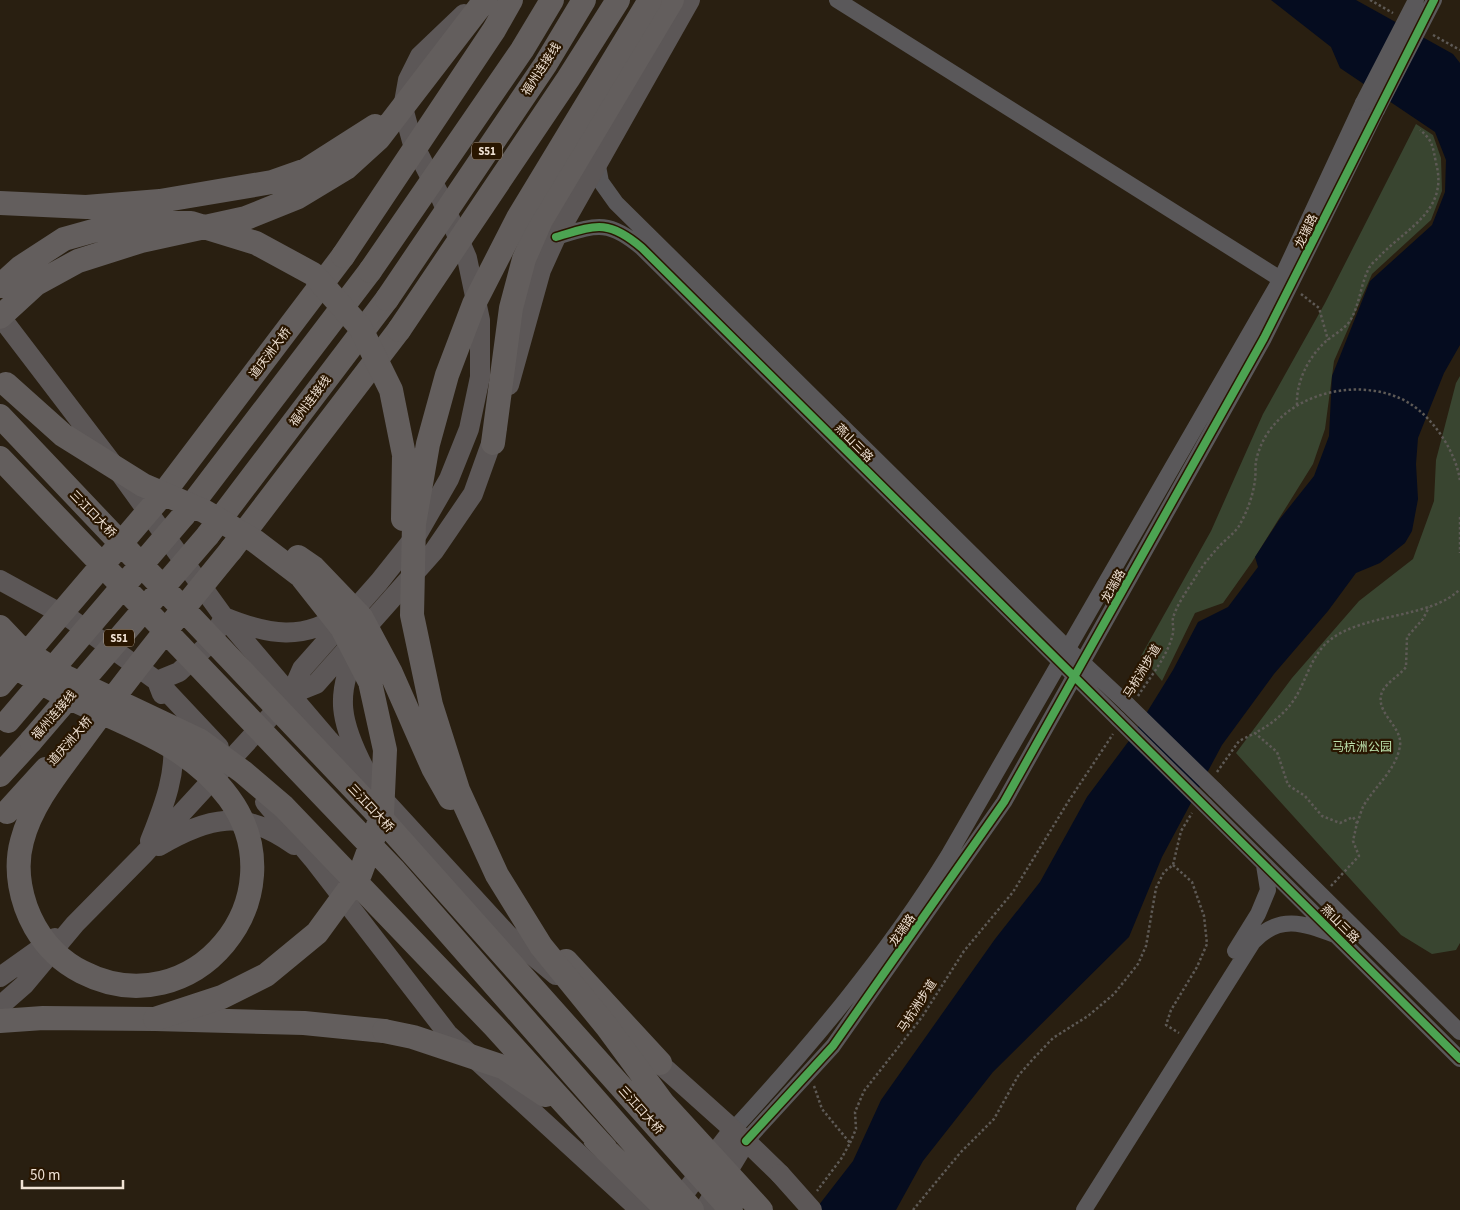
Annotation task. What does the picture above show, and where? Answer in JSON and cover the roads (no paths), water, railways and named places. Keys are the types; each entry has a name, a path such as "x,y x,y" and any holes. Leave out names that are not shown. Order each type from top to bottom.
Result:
{"highway":[{"path":"0,316 36,284 78,261 141,241 246,218 298,197 346,168 379,138 485,0"},
{"name":"道庆洲大桥","path":"0,685 162,494 343,256 494,30 511,0"},
{"name":"S51","path":"4,725 194,513 370,271 522,50 552,0"},
{"name":"福州连接线","path":"0,775 208,534 388,299 545,65 584,0"},
{"path":"0,656 25,675 84,705 94,709 102,713 111,717 129,724 156,736 205,771 229,798 246,828 253,857 252,886 244,911 234,932 204,963 187,974 146,986 121,986 98,980 75,968 56,954 40,936 29,915 21,890 18,867 21,843 37,804 62,767 98,719 104,711 110,703 139,663 231,550 399,330 568,79 618,0"},
{"path":"412,615 414,524 428,444 447,375 474,304 518,218 650,0"},
{"path":"493,443 511,308 524,259 541,220 570,169 672,0"},
{"path":"0,203 86,207 160,201 272,182 306,170 369,131 422,82"},
{"path":"0,286 21,267 64,239 125,222 191,223 256,243 313,274 360,327 392,390 404,455 403,524 412,615 430,705 458,790 497,875 541,946 607,1026 663,1103 761,1210"},
{"path":"3,380 63,435 194,513 255,541 301,576 342,628 370,682 385,750 382,815 360,874 317,932 266,975 222,997 155,1019"},
{"name":"三江口大桥","path":"0,416 373,809 732,1210"},
{"path":"0,458 393,870 692,1210"},
{"path":"194,513 261,532 314,568 361,617 391,672 432,768 480,849 547,940 660,1063"},
{"path":"0,627 20,647 66,678 199,740 243,772 284,807 494,1026 606,1149 667,1210"},
{"name":"道庆洲大桥","path":"4,816 139,663"},
{"path":"0,1021 43,1018 155,1019 304,1024 384,1031 413,1037 503,1067 544,1094 606,1149"}],"main road":[{"path":"0,1006 24,985 75,924 144,854 290,694 302,669 379,582 418,533 449,479 469,430 480,377 480,320 467,258 441,198 412,141 403,108 408,80 420,56 478,0"},
{"path":"290,694 316,684 379,616 434,551 473,494 493,443 541,270 556,237 597,161 690,0"},
{"path":"0,316 122,476 224,616 328,739 508,935 660,1063 812,1203"},
{"path":"0,580 71,619 157,682 230,759 313,859 448,1034 640,1210"},
{"path":"379,582 396,597"},
{"path":"224,616 249,627 277,634 306,632 331,622 366,597"},
{"path":"157,682 179,672 211,642 224,616"},
{"path":"379,616 350,664 342,690 343,718 350,741 365,769 402,819"},
{"path":"144,854 162,809 171,776 174,744 169,713 157,682"},
{"path":"144,854 185,831 208,822 231,820 257,824 281,836 313,859"},
{"path":"0,978 75,924"},
{"path":"671,1210 740,1135"},
{"path":"704,1210 740,1135"}],"street":[{"path":"837,0 1286,282"},
{"name":"龙瑞路","path":"740,1135 810,1072 877,985 1004,802 1078,670 1286,282 1370,106 1416,0"},
{"name":"龙瑞路","path":"1370,106 1434,0"},
{"name":"燕山三路","path":"597,161 601,182 616,203 1078,670 1117,724 1200,806 1264,865 1460,1060"},
{"name":"燕山三路","path":"556,237 588,227 602,226 615,228 642,248 1063,655"},
{"name":"龙瑞路","path":"740,1135 922,898 1063,655 1286,282"},
{"name":"燕山三路","path":"1078,670 1132,700 1215,782 1322,896 1460,1032"},
{"path":"1073,1210 1258,914 1268,890 1264,865"},
{"path":"1084,1210 1253,942 1265,930 1282,923 1310,926 1335,935"}],"water":[{"path":"1271,0 1356,0 1453,54 1460,63 1460,345 1444,373 1418,438 1416,464 1418,499 1412,531 1405,543 1380,563 1356,573 1328,611 1274,674 1222,745 1162,857 1129,937 993,1072 923,1161 896,1210 815,1210 853,1161 881,1100 995,939 1040,882 1087,797 1131,738 1173,670 1198,622 1228,607 1258,567 1255,557 1279,520 1314,476 1329,436 1332,376 1370,281 1432,225 1445,192 1446,160 1435,132 1340,68 1331,47"}],"park label":[{"name":"马杭洲公园","path":"1362,747"}]}
